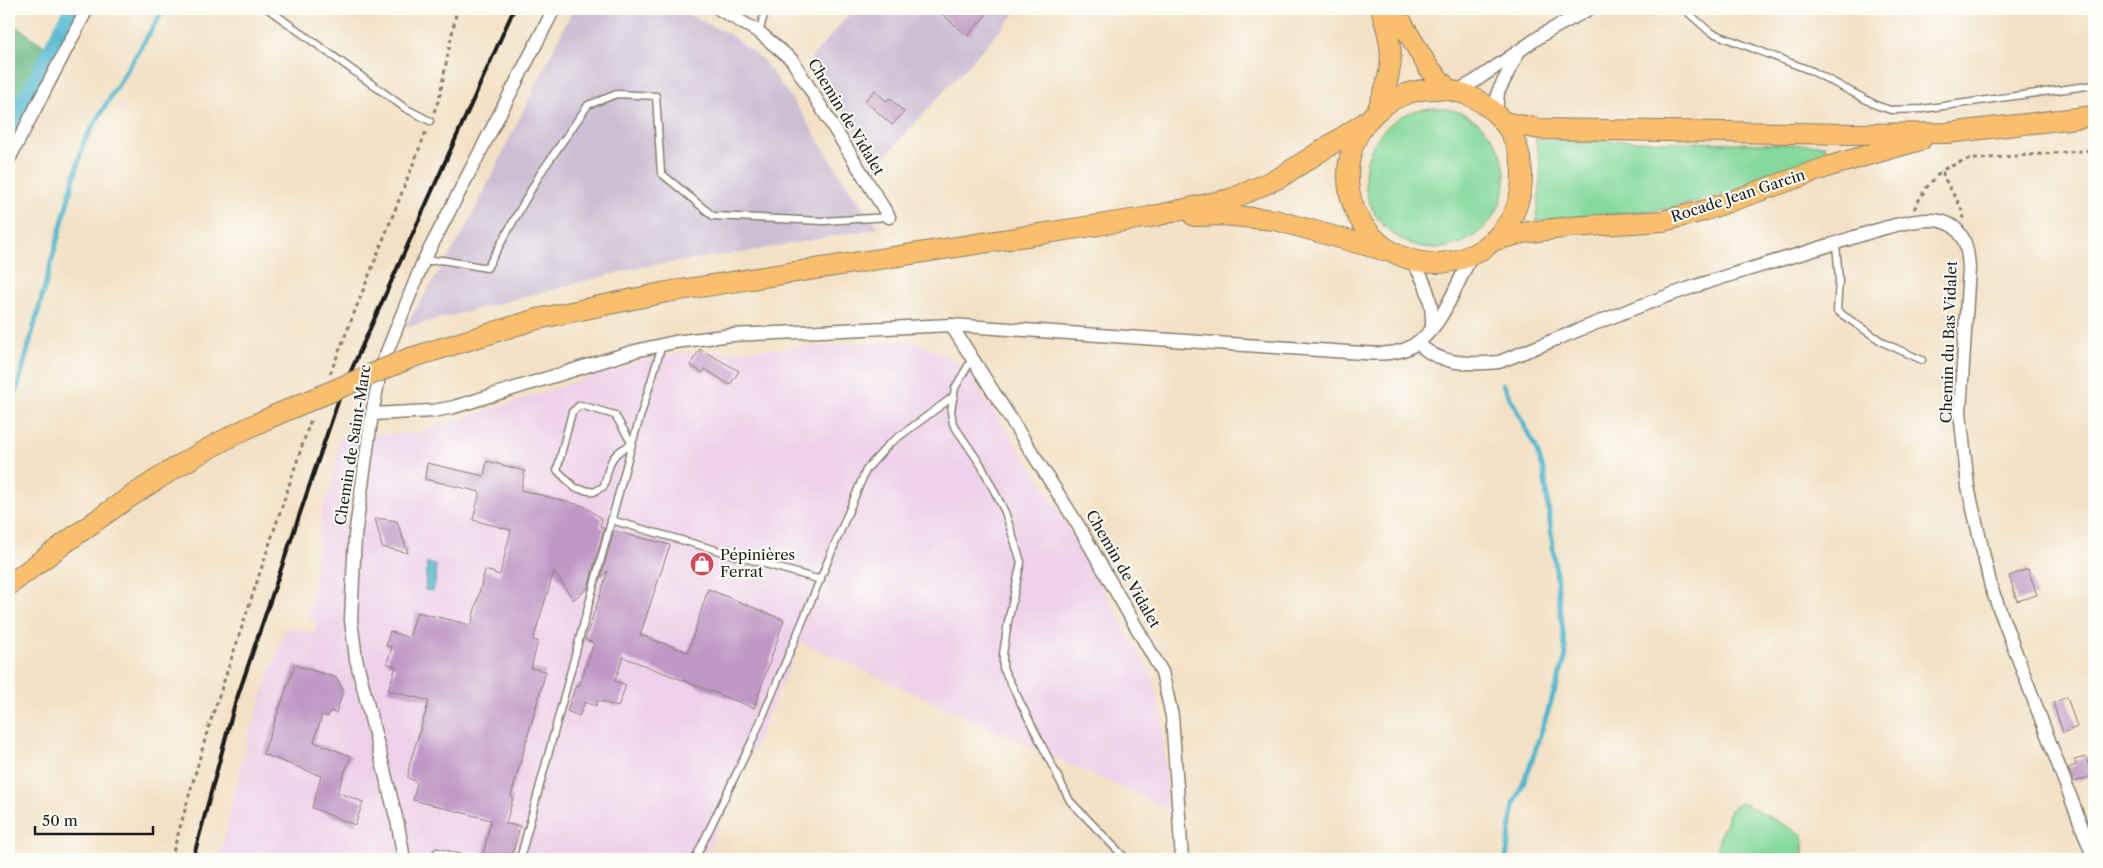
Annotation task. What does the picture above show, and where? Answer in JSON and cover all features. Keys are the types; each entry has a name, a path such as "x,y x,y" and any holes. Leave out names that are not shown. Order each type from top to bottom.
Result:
{"main road":[{"path":"1380,9 1390,36 1392,63 1388,83 1372,116 1352,149 1348,178 1353,207 1368,232 1390,252"},
{"path":"1394,9 1428,67 1452,90"},
{"path":"9,585 94,521 182,465 270,416 410,358 480,335 584,309 667,292 1150,217 1234,198 1280,178 1372,116 1393,99 1410,92 1428,88 1452,90 1478,99 1500,117 1517,144 1523,170 1521,196 1511,220 1495,240 1472,256 1453,262 1432,264 1412,261 1390,252 1275,220 1223,215 1150,217"},
{"name":"Rocade Jean Garcin","path":"1500,117 1527,128 1852,134 1947,133 2094,116"},
{"name":"Rocade Jean Garcin","path":"1495,240 1522,233 1570,227 1663,220 1695,213 1830,166 1947,133"}],"street":[{"path":"9,159 87,9"},
{"name":"Chemin de Saint-Marc","path":"404,859 398,825 356,659 351,620 355,536 372,414 381,367 423,262 554,9"},
{"name":"Chemin de Vidalet","path":"719,9 759,32 792,60 888,217"},
{"path":"1452,90 1475,81 1520,50 1589,9"},
{"path":"1500,117 1498,92 1520,50"},
{"name":"Chemin du Bas Vidalet","path":"1417,342 1426,352 1448,360 1472,364 1499,362 1692,288 1836,244 1905,224 1940,221 1950,225 1965,239 1968,250 1969,268 1960,412 1968,487 1992,587 2094,858"},
{"path":"372,414 433,411 454,407 634,351 662,344 732,335 951,325 1358,352 1393,352 1406,349 1417,342 1432,326 1443,312 1472,256"},
{"path":"1412,261 1424,280 1430,298 1432,326"},
{"name":"Chemin de Vidalet","path":"951,325 1078,525 1162,672 1172,716 1182,859"}],"lane":[{"path":"268,9 405,108 430,121"},
{"path":"759,32 766,9"},
{"path":"1684,9 1710,32 1812,71 1878,106 1891,110 1922,108 2094,85"},
{"path":"423,262 442,260 487,268 540,174 588,105 617,94 656,96 661,173 713,216 824,221 888,217"},
{"path":"1836,244 1839,270 1836,311 1884,343 1922,360"},
{"path":"520,859 632,444 662,344"},
{"path":"973,358 955,388 951,411 953,424 981,466 1005,512 1019,552 1020,573 1002,654 1003,668 1066,794 1126,859"},
{"path":"695,859 754,736 859,487 874,459 889,444 954,396"},
{"path":"580,405 615,415 632,444 618,451 611,458 604,486 600,491 594,492 575,488 557,470 572,412 580,405"},
{"path":"612,520 821,580"},
{"path":"436,859 437,852 465,859"}],"path":[{"path":"326,382 439,99 457,9"},
{"path":"1905,224 1926,188 1942,170 1965,160 2094,150"},
{"path":"1942,170 1944,180 1963,209 1966,227 1965,239"},
{"path":"171,859 208,729 312,417"}],"shaded area":[{"path":"573,9 677,9 729,34 763,60 801,112 848,187 879,228 740,253 640,267 404,328 464,232"},
{"path":"854,9 1019,9 875,167 811,58"},
{"name":"Pépinières Ferrat","path":"911,341 961,363 1044,485 1153,678 1162,717 1168,809 801,642 704,859 219,859 250,730 286,628 315,634 317,625 309,617 322,511 332,483 340,436 419,433 658,355"}],"green space":[{"path":"9,21 47,48 9,122"},
{"path":"1435,108 1449,109 1462,113 1485,128 1500,151 1504,164 1504,192 1500,205 1485,228 1462,243 1449,247 1435,248 1421,247 1408,243 1385,228 1370,205 1366,192 1365,178 1366,164 1370,151 1385,128 1408,113 1421,109"},
{"path":"1535,139 1825,145 1825,158 1731,193 1667,209 1537,221 1540,173"},
{"path":"1741,802 1803,835 1803,859 1712,859 1730,810"}],"water":[{"path":"427,563 436,565 435,583 432,591 425,590"}],"building":[{"path":"936,9 991,9 968,36"},
{"path":"875,90 886,101 890,98 904,112 892,125 865,101"},
{"path":"700,349 739,371 730,385 705,369 703,373 690,365"},
{"path":"487,461 525,471 521,490 584,506 602,519 600,527 604,528 588,588 573,600 554,571 533,640 538,641 531,668 546,671 511,796 513,798 506,824 520,826 511,859 482,859 491,820 413,800 417,782 408,778 409,766 429,701 388,690 396,667 387,663 392,647 386,646 390,631 409,638 417,612 471,625 485,570 500,575 511,530 473,520 480,492 425,479 427,463 484,476"},
{"path":"375,518 397,521 408,553 382,547"},
{"path":"614,531 670,545 640,635 688,652 708,589 784,620 754,708 623,657 615,681 626,685 618,707 598,700 596,706 585,702 579,716 567,711 576,685 579,686 594,643 585,640 608,571 601,577"},
{"path":"2028,569 2037,595 2017,601 2009,576"},
{"path":"295,665 337,678 343,691 336,713 330,711 328,717 322,715 314,742 351,756 337,792 363,802 355,825 312,808 321,776 263,754"},
{"path":"2067,697 2077,727 2063,733 2053,703"},
{"path":"2086,757 2092,776 2074,782 2068,768 2076,765 2074,760"}],"waterway":[{"path":"9,129 72,9"},
{"path":"9,419 84,141 164,9"},
{"path":"1503,384 1536,448 1544,472 1566,656 1529,769 1514,804 1506,859"}],"railway":[{"path":"193,859 234,707 341,393 514,9"}],"place":[{"name":"Pépinières Ferrat","path":"702,564"}]}
